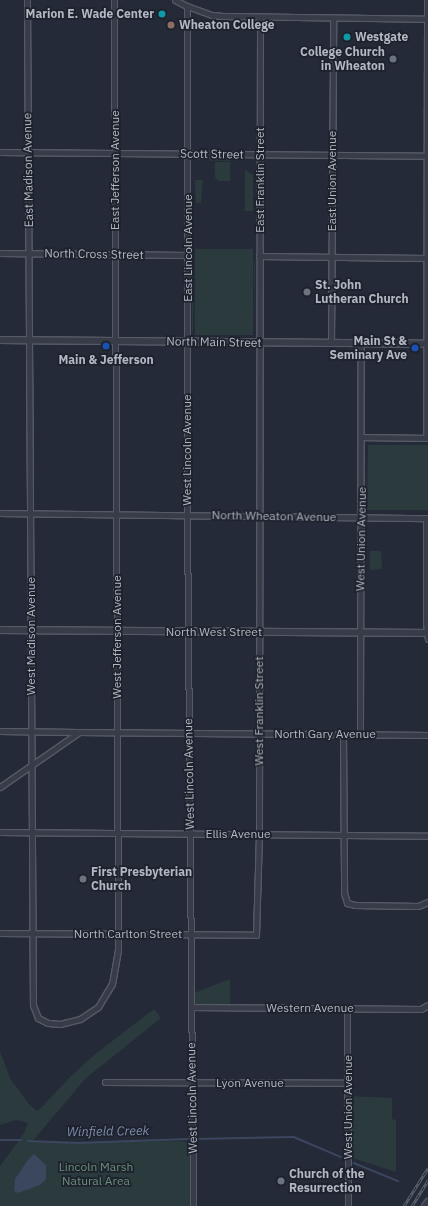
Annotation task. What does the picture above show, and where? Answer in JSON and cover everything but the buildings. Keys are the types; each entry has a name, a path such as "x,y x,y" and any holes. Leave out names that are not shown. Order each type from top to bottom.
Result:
{"street":[{"name":"East Madison Avenue","path":"27,0 30,340"},
{"name":"East Jefferson Avenue","path":"114,0 116,341"},
{"path":"175,0 212,15 428,20"},
{"path":"361,438 427,438 425,258 428,1"},
{"name":"East Lincoln Avenue","path":"187,6 188,342"},
{"name":"East Franklin Street","path":"260,17 260,342"},
{"name":"East Union Avenue","path":"331,343 333,18"},
{"name":"Scott Street","path":"0,152 427,156"},
{"name":"North Cross Street","path":"0,254 188,255"},
{"path":"259,256 425,258"},
{"name":"North Main Street","path":"0,340 427,344"},
{"name":"West Madison Avenue","path":"30,340 32,933 34,1009 38,1018 48,1023 60,1024 72,1022 98,1007 112,984 116,968 118,934"},
{"name":"West Jefferson Avenue","path":"116,341 118,934"},
{"name":"West Lincoln Avenue","path":"188,342 187,515 193,1206"},
{"name":"West Franklin Street","path":"256,935 260,834 260,342"},
{"name":"West Union Avenue","path":"360,734 359,633 361,343"},
{"name":"North Wheaton Avenue","path":"0,513 427,518"},
{"path":"427,518 428,640"},
{"name":"North West Street","path":"0,630 428,634"},
{"name":"North Gary Avenue","path":"0,732 428,735"},
{"path":"0,787 79,732"},
{"path":"343,734 344,893 347,903 355,906 418,906 428,902"},
{"name":"Ellis Avenue","path":"0,832 428,836"},
{"name":"North Carlton Street","path":"0,933 256,935"},
{"name":"Western Avenue","path":"191,1007 421,1009 428,1005"},
{"name":"West Union Avenue","path":"347,1008 348,1206"},
{"name":"Lyon Avenue","path":"105,1082 348,1083"},
{"path":"425,1206 428,1202"}],"green space":[{"path":"195,157 231,157 230,161 195,160"},
{"path":"215,162 230,162 230,181 219,181 215,177"},
{"path":"245,170 253,175 253,211 245,211"},
{"path":"195,180 203,180 201,203 196,203"},
{"path":"195,249 253,249 253,335 195,335"},
{"path":"192,262 194,262 193,335 192,331"},
{"path":"254,262 255,262 254,335"},
{"path":"368,445 428,445 428,510 367,510"},
{"path":"370,551 381,551 382,569 370,570"},
{"path":"230,979 230,1005 192,1005 192,994"},
{"name":"Lincoln Marsh Natural Area","path":"154,1009 161,1018 85,1079 32,1142 192,1141 192,1206 0,1206 0,1166 24,1133 28,1123 16,1120 0,1125 0,1051 11,1080 29,1104 37,1111 94,1055"},
{"path":"351,1096 392,1098 392,1119 396,1120 396,1172 352,1158"}],"water":[{"path":"34,1154 46,1165 46,1179 40,1185 18,1193 14,1191 15,1179 27,1161"}],"waterway":[{"name":"Winfield Creek","path":"196,1139 294,1137 341,1157"},
{"name":"Winfield Creek","path":"28,1141 78,1143 188,1139"},
{"name":"Winfield Creek","path":"0,1140 21,1140"},
{"name":"Winfield Creek","path":"354,1163 398,1181"}],"railway":[{"path":"404,1206 428,1168"},
{"path":"412,1206 428,1180"}],"place":[{"name":"Marion E. Wade Center","path":"162,14"},
{"name":"Wheaton College","path":"171,25"},
{"name":"Westgate","path":"347,37"},
{"name":"College Church in Wheaton","path":"393,59"},
{"name":"St. John Lutheran Church","path":"307,292"},
{"name":"Main & Jefferson","path":"106,346"},
{"name":"Main St & Seminary Ave","path":"415,348"},
{"name":"First Presbyterian Church","path":"83,879"},
{"name":"Church of the Resurrection","path":"281,1181"}]}
